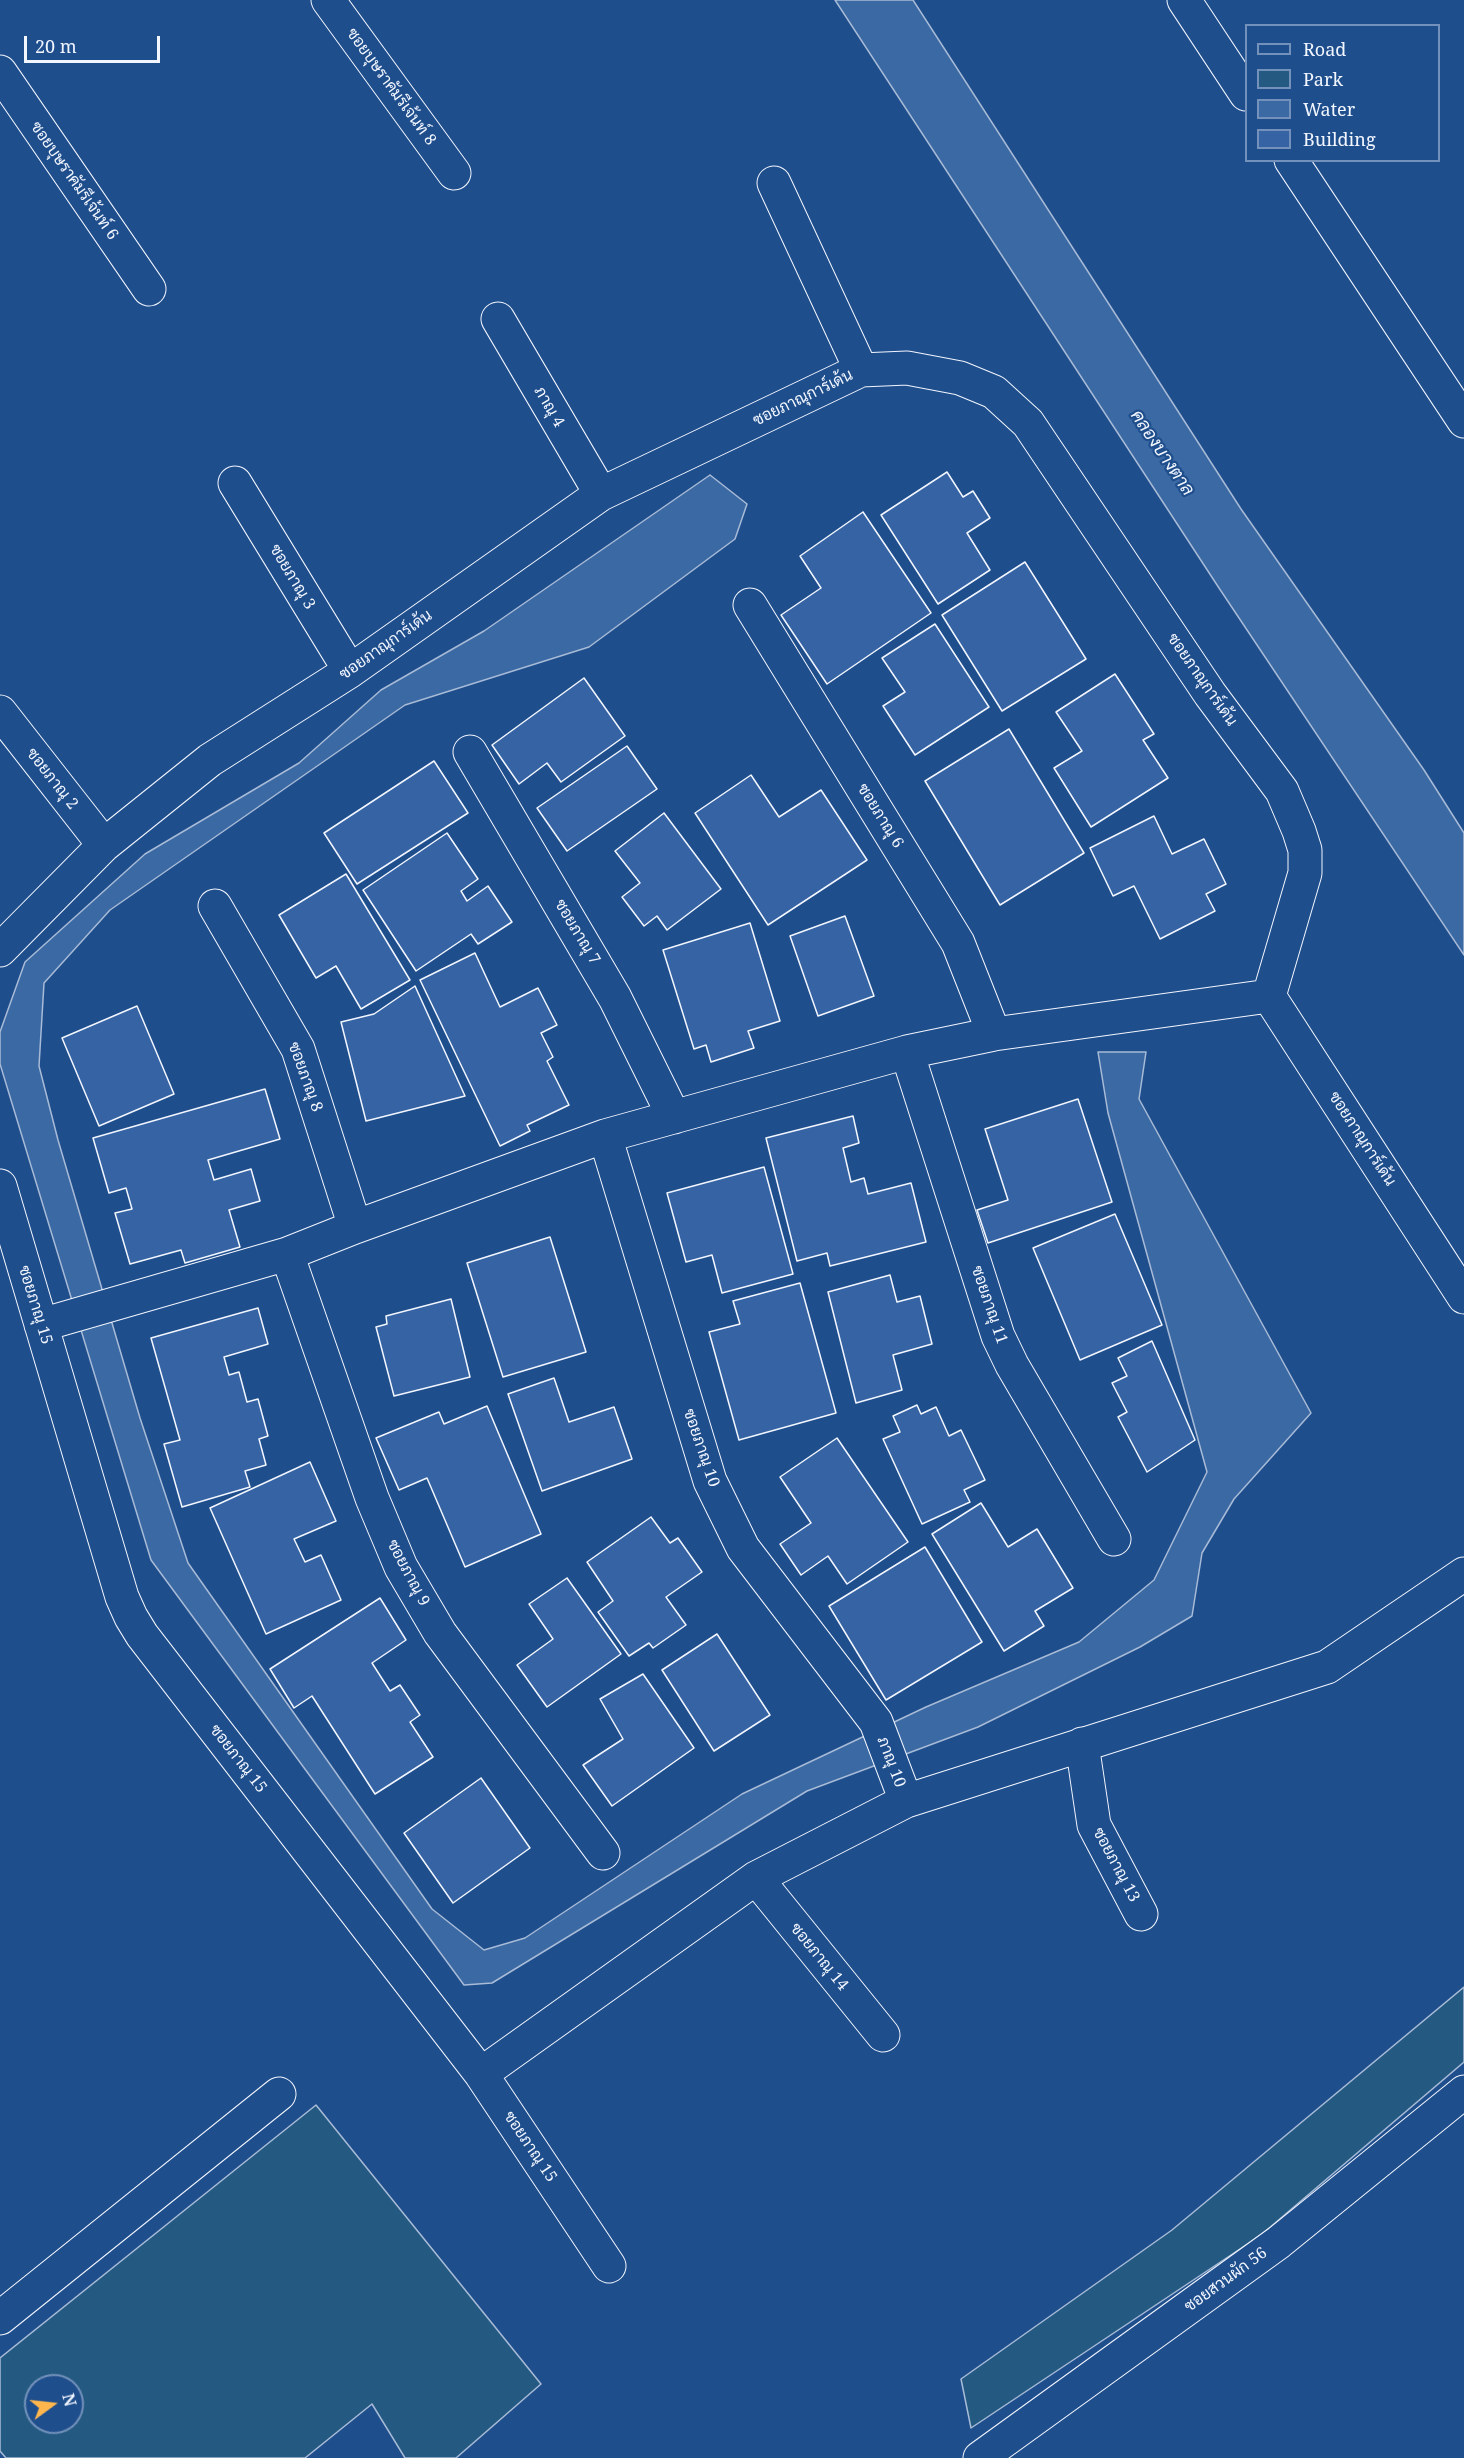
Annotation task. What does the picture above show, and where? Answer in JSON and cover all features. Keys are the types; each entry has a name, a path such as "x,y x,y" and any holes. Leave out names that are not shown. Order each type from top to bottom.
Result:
{"street":[{"name":"ซอยบุษราคัมรีเจ้นท์ 8","path":"328,0 454,174"},
{"path":"1184,0 1245,92"},
{"name":"ซอยบุษราคัมรีเจ้นท์ 6","path":"0,72 149,289"},
{"path":"1292,162 1464,421"},
{"path":"774,183 861,370"},
{"name":"ภาณุ 4","path":"498,319 601,494"},
{"name":"ซอยภาณุการ์เด้น","path":"0,950 104,845 210,760 350,671 601,494 861,370 907,368 960,378 994,392 1028,423 1210,694 1282,791 1305,850 1305,873 1269,996 1464,1298"},
{"name":"ซอยภาณุ 3","path":"235,483 350,671"},
{"name":"ซอยภาณุ 6","path":"750,605 958,943 994,1034"},
{"name":"ซอยภาณุ 2","path":"0,712 104,845"},
{"name":"ซอยภาณุ 7","path":"470,752 615,998 674,1117"},
{"name":"ซอยภาณุ 8","path":"215,906 298,1049 355,1227"},
{"path":"54,1322 287,1254 605,1136 907,1052 994,1034 1269,996"},
{"name":"ซอยภาณุ 11","path":"907,1052 998,1336 1012,1365 1114,1539"},
{"name":"ซอยภาณุ 10","path":"605,1136 710,1481 743,1548 876,1722"},
{"name":"ซอยภาณุ 15","path":"0,1186 54,1322 122,1597 131,1617 142,1635 481,2074 609,2266"},
{"name":"ซอยภาณุ 9","path":"287,1254 372,1498 401,1567 440,1633 603,1853"},
{"path":"481,2074 756,1878 906,1801 1327,1667 1464,1574"},
{"name":"ภาณุ 10","path":"876,1722 906,1801"},
{"name":"ซอยภาณุ 13","path":"1082,1744 1094,1825 1142,1914"},
{"name":"ซอยภาณุ 14","path":"756,1878 883,2036"},
{"name":"ซอยสวนผัก 56","path":"980,2458 1279,2242 1464,2092"},
{"path":"0,2318 279,2094"}],"green space":[{"path":"1464,1987 1464,2062 1261,2235 971,2428 961,2379 1172,2230"},
{"path":"316,2105 541,2384 456,2458 405,2458 372,2404 305,2458 6,2458 0,2451 0,2358"}],"water":[{"name":"คลองบางตาล","path":"835,0 913,0 1241,509 1424,770 1464,833 1464,955 1219,588"},
{"path":"710,475 747,504 735,539 589,647 405,705 110,910 44,983 39,1066 58,1140 140,1418 188,1563 432,1909 484,1950 525,1938 742,1794 926,1707 1079,1642 1154,1580 1207,1472 1108,1113 1098,1052 1146,1052 1139,1099 1311,1413 1234,1499 1202,1553 1192,1616 1140,1647 978,1727 807,1791 492,1983 464,1985 151,1560 0,1064 0,1032 25,962 145,854 299,763 381,690 484,631"}],"building":[{"path":"947,472 963,497 973,491 990,518 967,533 990,570 938,604 881,515"},
{"path":"863,512 931,613 827,684 781,615 821,588 800,556"},
{"path":"1025,562 1086,659 1002,711 942,615"},
{"path":"935,624 989,707 915,755 883,706 905,692 882,658"},
{"path":"1115,674 1154,734 1143,740 1168,778 1091,827 1054,768 1082,751 1056,712"},
{"path":"584,678 625,736 561,782 547,763 519,784 492,745"},
{"path":"1009,729 1084,853 1000,905 925,781"},
{"path":"627,746 657,789 567,851 537,808"},
{"path":"434,761 468,813 357,884 324,833"},
{"path":"751,775 779,817 821,790 867,860 768,925 695,813"},
{"path":"664,813 721,889 667,930 657,916 644,926 622,897 640,883 615,851"},
{"path":"1154,816 1172,854 1204,839 1226,884 1206,894 1215,911 1160,939 1134,886 1113,896 1090,848"},
{"path":"447,833 478,879 461,891 467,901 488,886 512,922 478,944 471,934 416,971 363,890"},
{"path":"346,874 410,980 361,1009 336,966 316,978 279,915"},
{"path":"845,916 874,996 818,1016 790,936"},
{"path":"750,923 780,1021 748,1031 754,1048 711,1062 706,1045 694,1049 663,950"},
{"path":"475,953 500,1007 538,988 557,1025 541,1033 553,1057 547,1061 569,1105 527,1125 530,1131 500,1146 420,980"},
{"path":"415,986 465,1096 366,1121 341,1022 374,1014"},
{"path":"137,1006 174,1094 99,1126 62,1038"},
{"path":"265,1089 280,1139 208,1160 214,1180 251,1169 260,1201 229,1210 240,1247 185,1263 181,1250 130,1264 115,1213 132,1209 126,1188 109,1193 93,1138"},
{"path":"1078,1099 1112,1202 988,1243 977,1210 1008,1200 985,1129"},
{"path":"853,1116 859,1143 843,1148 851,1182 864,1178 868,1194 911,1183 926,1242 830,1266 827,1253 797,1261 766,1138"},
{"path":"764,1167 793,1274 722,1293 712,1255 686,1262 667,1193"},
{"path":"1115,1214 1162,1325 1080,1360 1033,1248"},
{"path":"550,1237 586,1352 503,1377 467,1263"},
{"path":"890,1275 897,1302 920,1296 932,1344 893,1355 902,1390 856,1403 828,1292"},
{"path":"800,1283 836,1413 739,1440 709,1332 740,1324 733,1301"},
{"path":"451,1299 470,1377 394,1396 376,1327 387,1324 386,1316"},
{"path":"258,1308 268,1344 224,1357 229,1375 239,1372 247,1402 258,1399 268,1436 259,1439 266,1465 245,1471 250,1487 182,1507 164,1444 180,1440 151,1338"},
{"path":"1152,1341 1195,1440 1147,1472 1118,1417 1127,1412 1112,1383 1127,1376 1118,1358"},
{"path":"554,1378 569,1422 614,1407 632,1459 542,1491 508,1394"},
{"path":"917,1405 921,1414 936,1407 949,1436 961,1430 985,1480 964,1490 970,1502 922,1524 883,1439 900,1432 893,1416"},
{"path":"487,1406 541,1534 465,1567 427,1478 399,1490 376,1438 439,1412 444,1424"},
{"path":"837,1438 908,1542 847,1584 828,1556 801,1575 780,1544 811,1523 780,1477"},
{"path":"310,1462 336,1521 294,1539 305,1562 321,1555 341,1600 266,1634 210,1508"},
{"path":"981,1503 1008,1547 1037,1529 1073,1588 1035,1611 1044,1626 1004,1651 932,1534"},
{"path":"651,1517 670,1543 678,1538 702,1572 666,1597 686,1625 653,1648 649,1643 629,1656 598,1612 613,1601 587,1562"},
{"path":"925,1547 982,1642 886,1700 829,1606"},
{"path":"567,1578 621,1654 547,1707 517,1665 553,1639 529,1604"},
{"path":"380,1598 406,1640 372,1663 390,1691 400,1685 420,1715 410,1722 433,1757 375,1794 312,1696 294,1708 270,1669"},
{"path":"717,1634 770,1715 714,1751 662,1670"},
{"path":"643,1674 694,1748 612,1806 583,1765 623,1739 600,1699"},
{"path":"481,1778 530,1848 453,1903 404,1833"}]}
